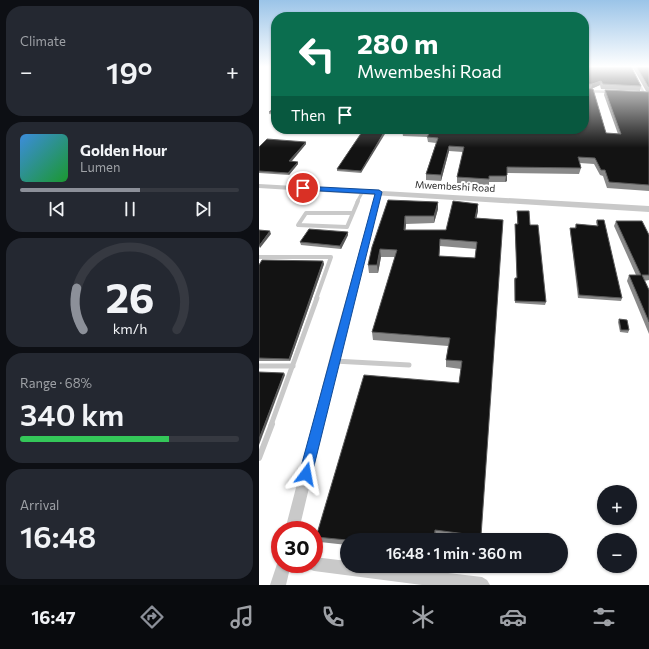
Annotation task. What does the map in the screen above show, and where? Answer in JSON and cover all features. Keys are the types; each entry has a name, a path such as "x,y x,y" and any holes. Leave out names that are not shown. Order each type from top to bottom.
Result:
{"street":[{"name":"Mwembeshi Road","path":"259,186 649,209"},
{"path":"294,521 334,361 379,192"},
{"path":"323,565 483,585"},
{"path":"278,585 281,573"}],"lane":[{"path":"638,93 649,94"},
{"path":"352,213 306,213 298,225 347,227 363,191"},
{"path":"259,257 331,257 259,458"},
{"path":"334,361 409,365"},
{"path":"259,366 293,366"}],"building":[{"path":"589,93 594,93 606,133 621,134 606,93 649,93 649,185 609,182 605,170 601,170 595,158 578,157 581,168 507,167 506,176 489,176 489,179 457,177 464,147 449,146 441,175 426,174 438,138 427,137 429,134 589,134"},
{"path":"361,134 383,134 361,171 337,169"},
{"path":"267,139 306,142 289,161 298,162 288,173 259,171 259,147"},
{"path":"388,200 438,202 434,216 405,216 404,230 446,230 453,201 478,204 475,218 503,220 481,533 458,533 435,530 435,533 340,533 340,539 323,538 323,521 321,521 364,375 459,383 462,361 446,360 450,338 372,332 397,250 380,249 377,265 368,265 372,247","holes":["440,239 477,242 475,258 439,256"]},
{"path":"517,211 529,211 530,225 538,225 546,302 515,301 515,278 517,278 515,224 518,224"},
{"path":"597,220 604,220 622,298 579,295 570,228 576,228 576,224 598,226"},
{"path":"616,221 642,221 649,235 649,275 642,275 649,290 649,322 629,275 641,275"},
{"path":"309,229 348,232 340,246 300,242"},
{"path":"259,230 270,231 259,246"},
{"path":"262,260 323,261 289,359 259,358 259,265"},
{"path":"619,319 627,320 629,330 621,330"},
{"path":"259,372 284,373 259,439"}],"route":[{"path":"303,188 379,192 338,345 306,474"}]}
